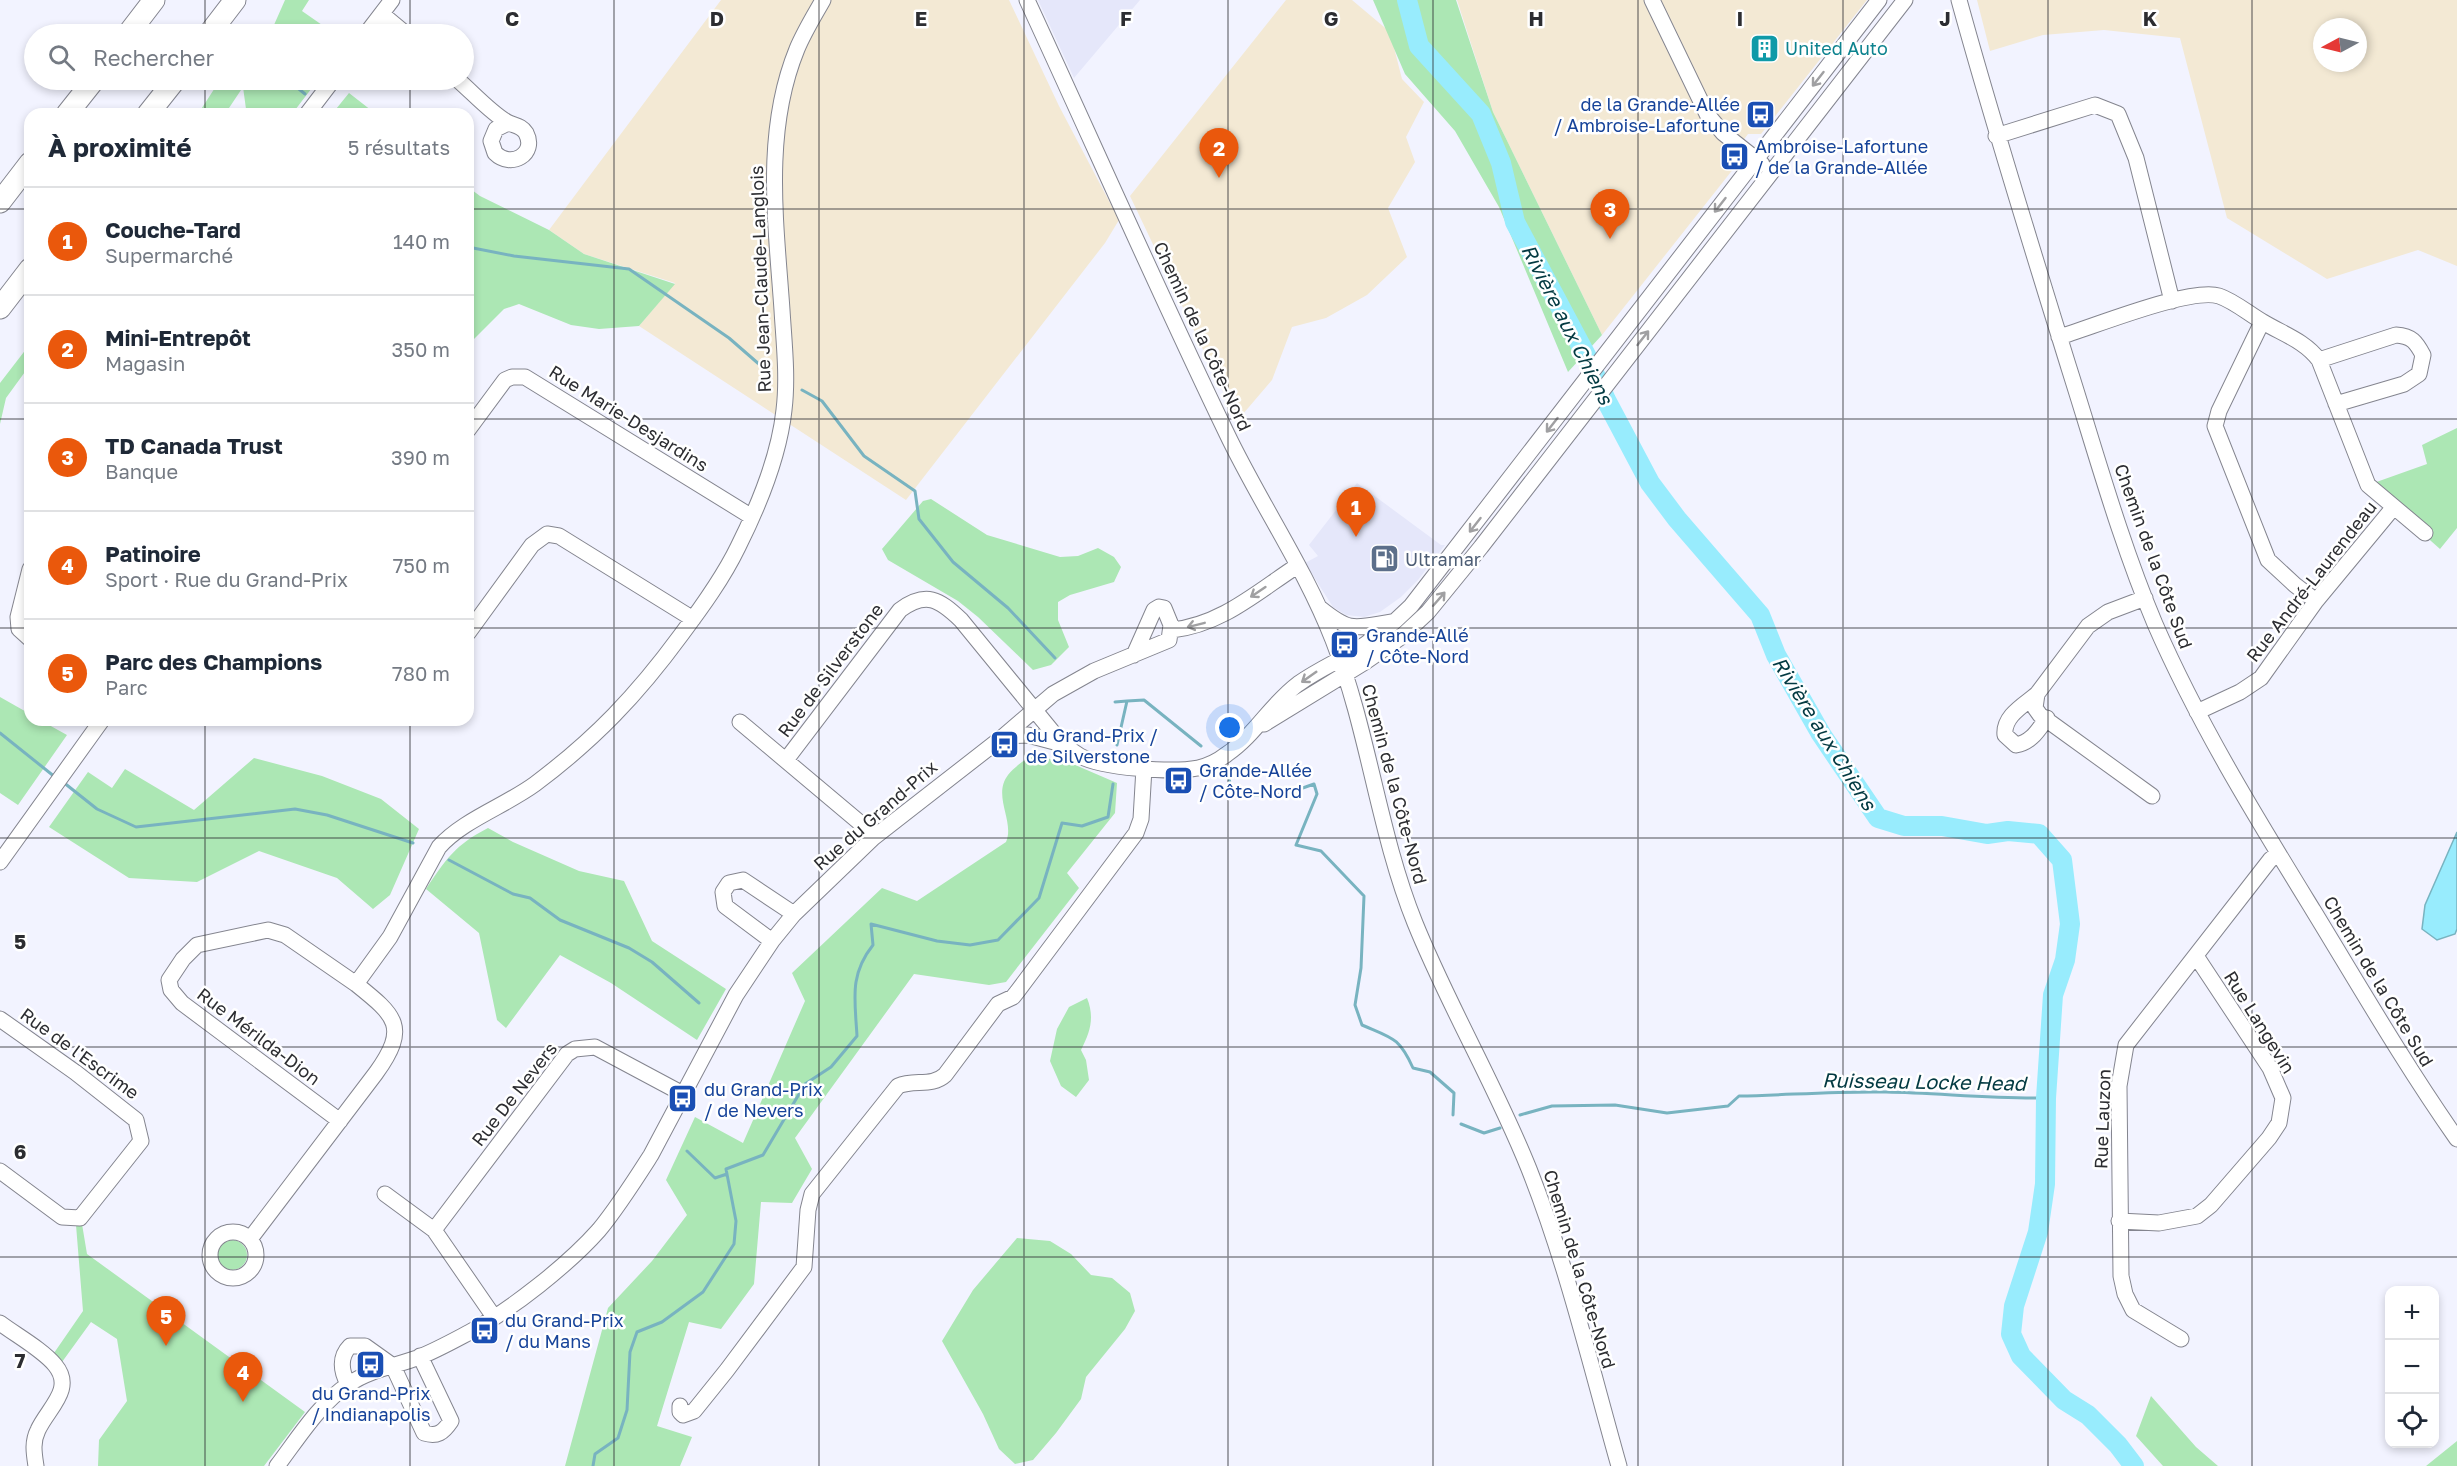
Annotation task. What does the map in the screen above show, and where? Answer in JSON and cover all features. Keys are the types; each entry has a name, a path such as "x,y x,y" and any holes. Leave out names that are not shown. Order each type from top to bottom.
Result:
{"highway":[{"path":"136,24 154,0"},
{"path":"217,24 235,0"},
{"path":"72,108 86,90"},
{"path":"153,108 166,90"},
{"path":"0,202 24,171"},
{"path":"0,308 24,277"}],"street":[{"path":"374,24 392,0"},
{"name":"Rue Jean-Claude-Langlois","path":"356,984 390,936 430,861 444,841 522,793 593,737 637,692 693,619 725,571 752,517 772,463 784,410 785,371 776,234 775,139 796,51 823,0"},
{"name":"Chemin de la Côte-Nord","path":"1027,0 1208,394 1254,487 1318,606 1340,659 1365,742 1389,849 1402,889 1429,955 1502,1106 1539,1194 1565,1276 1619,1466"},
{"path":"1652,0 1707,114 1724,133 1772,172"},
{"path":"1257,728 1280,698 1395,621 1427,585 1879,0"},
{"path":"1034,711 1063,744 1087,759 1144,768 1190,769 1207,765 1226,755 1257,728 1345,675 1401,637 1428,612 1455,580 1905,0"},
{"name":"Chemin de la Côte Sud","path":"1959,0 1996,136 2113,507 2145,598 2197,712 2229,771 2412,1073 2457,1139"},
{"path":"382,14 394,24"},
{"path":"312,108 325,90"},
{"path":"470,90 508,123"},
{"path":"1996,136 2095,105 2118,114 2136,158 2172,301"},
{"path":"2060,338 2172,301 2208,294 2221,296 2262,322 2310,347 2319,360 2368,485 2425,533"},
{"path":"2262,322 2218,411 2215,426 2268,560 2316,601"},
{"path":"2319,360 2396,336 2407,336 2416,341 2423,355 2419,374 2404,384 2336,404"},
{"path":"1592,372 1603,389"},
{"name":"Rue Marie-Desjardins","path":"474,422 505,380 512,377 525,377 752,517"},
{"name":"Rue André-Laurendeau","path":"2197,712 2240,692 2261,678 2316,601 2393,507"},
{"path":"474,625 532,545 547,534 560,536 693,619"},
{"path":"1134,655 1156,608 1161,607 1165,610 1172,630 1197,626 1215,619 1297,566"},
{"path":"24,593 18,617 19,629 24,634"},
{"name":"Rue de Silverstone","path":"786,760 900,610 920,598 950,609 993,658 1034,711"},
{"path":"2047,718 2030,740 2023,744 2016,745 2005,735 2004,727 2008,719 2037,694 2088,626 2108,612 2145,598"},
{"path":"1318,606 1349,627 1364,627 1395,621"},
{"name":"Rue du Grand-Prix","path":"277,1466 313,1417 348,1384 420,1356 494,1317 526,1295 598,1230 651,1155 736,995 772,941 794,914 873,838 1068,684 1165,642 1172,630"},
{"path":"2037,694 2035,708 2152,796"},
{"path":"740,722 859,822 873,838"},
{"path":"0,862 98,726"},
{"path":"1004,736 1029,735 1063,744"},
{"path":"680,1406 680,1412 683,1414 694,1411 804,1267 808,1210 812,1194 880,1107 898,1086 905,1083 935,1082 945,1074 998,1004 1013,997 1017,992 1136,833 1141,819 1144,768"},
{"name":"Rue Lauzon","path":"2181,1339 2133,1310 2125,1294 2121,1276 2119,1086 2126,1045 2278,853"},
{"path":"772,941 725,906 723,892 729,883 743,880 794,914"},
{"name":"Rue Mérilda-Dion","path":"340,1121 182,1003 171,990 169,980 183,959 197,945 268,930 285,935 356,984"},
{"name":"Rue Langevin","path":"2119,1221 2159,1223 2197,1216 2211,1205 2270,1138 2279,1123 2283,1098 2270,1068 2196,956"},
{"path":"250,1239 386,1059 394,1038 393,1022 387,1010 356,984"},
{"name":"Rue de l'Escrime","path":"0,1019 75,1072 136,1120 141,1141 80,1218 62,1217 0,1171"},
{"name":"Rue De Nevers","path":"434,1230 567,1054 575,1049 595,1047 683,1094"},
{"path":"385,1194 434,1230 494,1317"},
{"path":"0,1323 54,1364 63,1377 63,1389 38,1430 33,1447 36,1466"},
{"path":"348,1384 343,1375 342,1359 345,1351 350,1346 364,1346 393,1366 424,1433 433,1436 444,1431 451,1421 420,1356"}],"shaded area":[{"path":"721,0 1009,0 1059,106 1119,220 1105,243 906,500 639,326 675,283 584,254 549,230"},
{"path":"1038,0 1140,0 1074,78"},
{"path":"1286,0 1352,0 1390,32 1402,79 1424,102 1406,137 1415,162 1388,208 1407,257 1367,295 1326,318 1292,327 1272,380 1237,421 1130,196"},
{"path":"1457,0 1867,0 1761,134 1748,134 1731,157 1734,168 1602,335 1493,112"},
{"path":"1977,0 2457,0 2457,266 2418,250 2327,279 2227,218 2180,38 2104,30 2043,35 1990,51"},
{"path":"1357,483 1441,545 1445,545 1418,580 1401,597 1380,612 1364,617 1346,615 1333,607 1305,563 1318,556 1309,545"}],"green space":[{"path":"285,0 309,0 302,11 321,24 274,24"},
{"path":"1373,0 1456,0 1493,112 1602,335 1568,372 1499,207 1455,131 1405,74"},
{"path":"214,90 241,90 229,108 202,108"},
{"path":"243,90 310,90 297,108 246,108"},
{"path":"349,93 368,108 337,108"},
{"path":"474,192 549,230 584,254 675,284 639,326 599,329 571,325 519,304 504,309 474,339"},
{"path":"24,352 24,373 6,398 0,424 0,383"},
{"path":"2457,428 2457,528 2440,549 2368,485 2427,464 2422,445"},
{"path":"931,499 987,535 1060,557 1078,556 1098,548 1114,557 1121,567 1114,582 1070,595 1058,602 1058,620 1069,647 1051,665 1033,670 958,601 888,560 882,549 923,501"},
{"path":"0,697 24,711 24,726 51,726 67,735 18,805 0,793"},
{"path":"1029,756 1066,761 1117,783 1115,813 1067,873 1079,888 1006,982 989,985 914,974 795,1138 812,1169 792,1203 761,1202 754,1284 721,1329 689,1322 657,1426 692,1437 680,1466 565,1466 608,1308 652,1261 687,1215 666,1180 695,1117 743,1143 805,1001 792,973 882,888 917,901 1006,842 1008,826 1002,791 1004,783 1010,772"},
{"path":"254,758 322,776 381,799 419,829 390,895 373,909 337,878 259,851 197,882 129,878 49,827 88,772 112,788 125,769 194,810"},
{"path":"488,828 513,842 579,871 624,881 652,941 726,989 697,1040 611,983 560,955 506,1028 497,1020 479,933 426,889 439,869 459,847"},
{"path":"1087,998 1091,1018 1087,1037 1081,1050 1086,1060 1089,1080 1076,1097 1061,1086 1050,1061 1057,1029 1069,1007"},
{"path":"82,1224 87,1254 305,1412 264,1466 98,1466 99,1440 127,1401 117,1339 91,1322 62,1362 54,1353 83,1311 76,1225"},
{"path":"1017,1238 1050,1241 1071,1254 1091,1275 1112,1278 1130,1293 1135,1311 1125,1329 1086,1377 1081,1399 1056,1433 1033,1460 1015,1464 999,1449 983,1414 942,1341 973,1290"},
{"path":"232,1240 238,1241 246,1249 246,1261 238,1269 232,1270 226,1269 218,1261 217,1255 218,1249 226,1241"},
{"path":"2151,1396 2196,1447 2218,1466 2163,1466 2136,1436"},
{"path":"2457,1441 2457,1466 2426,1466"}],"water":[{"path":"2457,832 2457,929 2455,934 2437,940 2422,929 2425,905"}],"waterway":[{"name":"Rivière aux Chiens","path":"1407,0 1419,46 1481,114 1501,163 1515,222 1588,359 1606,400 1650,483 1677,519 1760,615 1776,655 1821,734 1878,818 1904,826 1942,826 1987,834 2008,831 2039,834 2062,860 2070,924 2065,960 2053,995 2046,1098 2045,1184 2038,1232 2014,1306 2011,1334 2021,1356 2064,1400 2088,1415 2118,1445 2134,1466"},
{"path":"300,90 305,94"},
{"path":"474,248 514,256 629,269 729,338 760,365"},
{"path":"802,390 822,401 864,456 915,491 919,519 953,562 1008,608 1055,658"},
{"name":"Ruisseau Locke Head","path":"1117,745 1127,701 1144,700 1201,746"},
{"path":"1115,702 1127,701"},
{"path":"0,733 55,777"},
{"name":"Ruisseau Locke Head","path":"1228,775 1231,787 1241,795 1283,795 1314,784 1317,794 1296,845 1321,851 1364,896 1361,968 1355,1005 1362,1025 1394,1040 1399,1044 1413,1068 1430,1072 1454,1093 1453,1115"},
{"path":"63,782 97,809 136,827 295,809 327,815 413,843"},
{"name":"Ruisseau Locke Head","path":"593,1466 595,1454 618,1438 627,1410 630,1352 637,1332 662,1322 703,1292 734,1244 736,1221 726,1169 763,1155 805,1084 831,1067 857,1036 855,988 860,967 873,945 871,924 937,941 970,945 998,940 1039,898 1062,823 1082,826 1108,817 1113,784"},
{"path":"449,860 513,894 530,898 560,920 629,948 652,962 699,1003"},
{"name":"Ruisseau Locke Head","path":"1520,1115 1552,1106 1615,1105 1667,1113 1728,1106 1739,1096 1831,1093 1886,1092 2046,1098"},
{"name":"Ruisseau Locke Head","path":"1461,1124 1484,1133 1500,1128"},
{"path":"687,1151 715,1178 727,1174"}],"place":[{"name":"United Auto","path":"1764,48"},
{"name":"de la Grande-Allée / Ambroise-Lafortune","path":"1761,114"},
{"name":"Ambroise-Lafortune / de la Grande-Allée","path":"1734,156"},
{"name":"Mini-Entrepôt","path":"1219,178"},
{"name":"TD Canada Trust","path":"1610,239"},
{"name":"Couche-Tard","path":"1356,537"},
{"name":"Ultramar","path":"1384,559"},
{"name":"Grande-Allé / Côte-Nord","path":"1345,645"},
{"name":"du Grand-Prix / de Silverstone","path":"1005,745"},
{"name":"Grande-Allée / Côte-Nord","path":"1178,780"},
{"name":"du Grand-Prix / de Nevers","path":"683,1099"},
{"name":"du Grand-Prix / du Mans","path":"484,1330"},
{"name":"Parc des Champions","path":"166,1346"},
{"name":"du Grand-Prix / Indianapolis","path":"371,1364"},
{"name":"Patinoire","path":"243,1402"}]}
